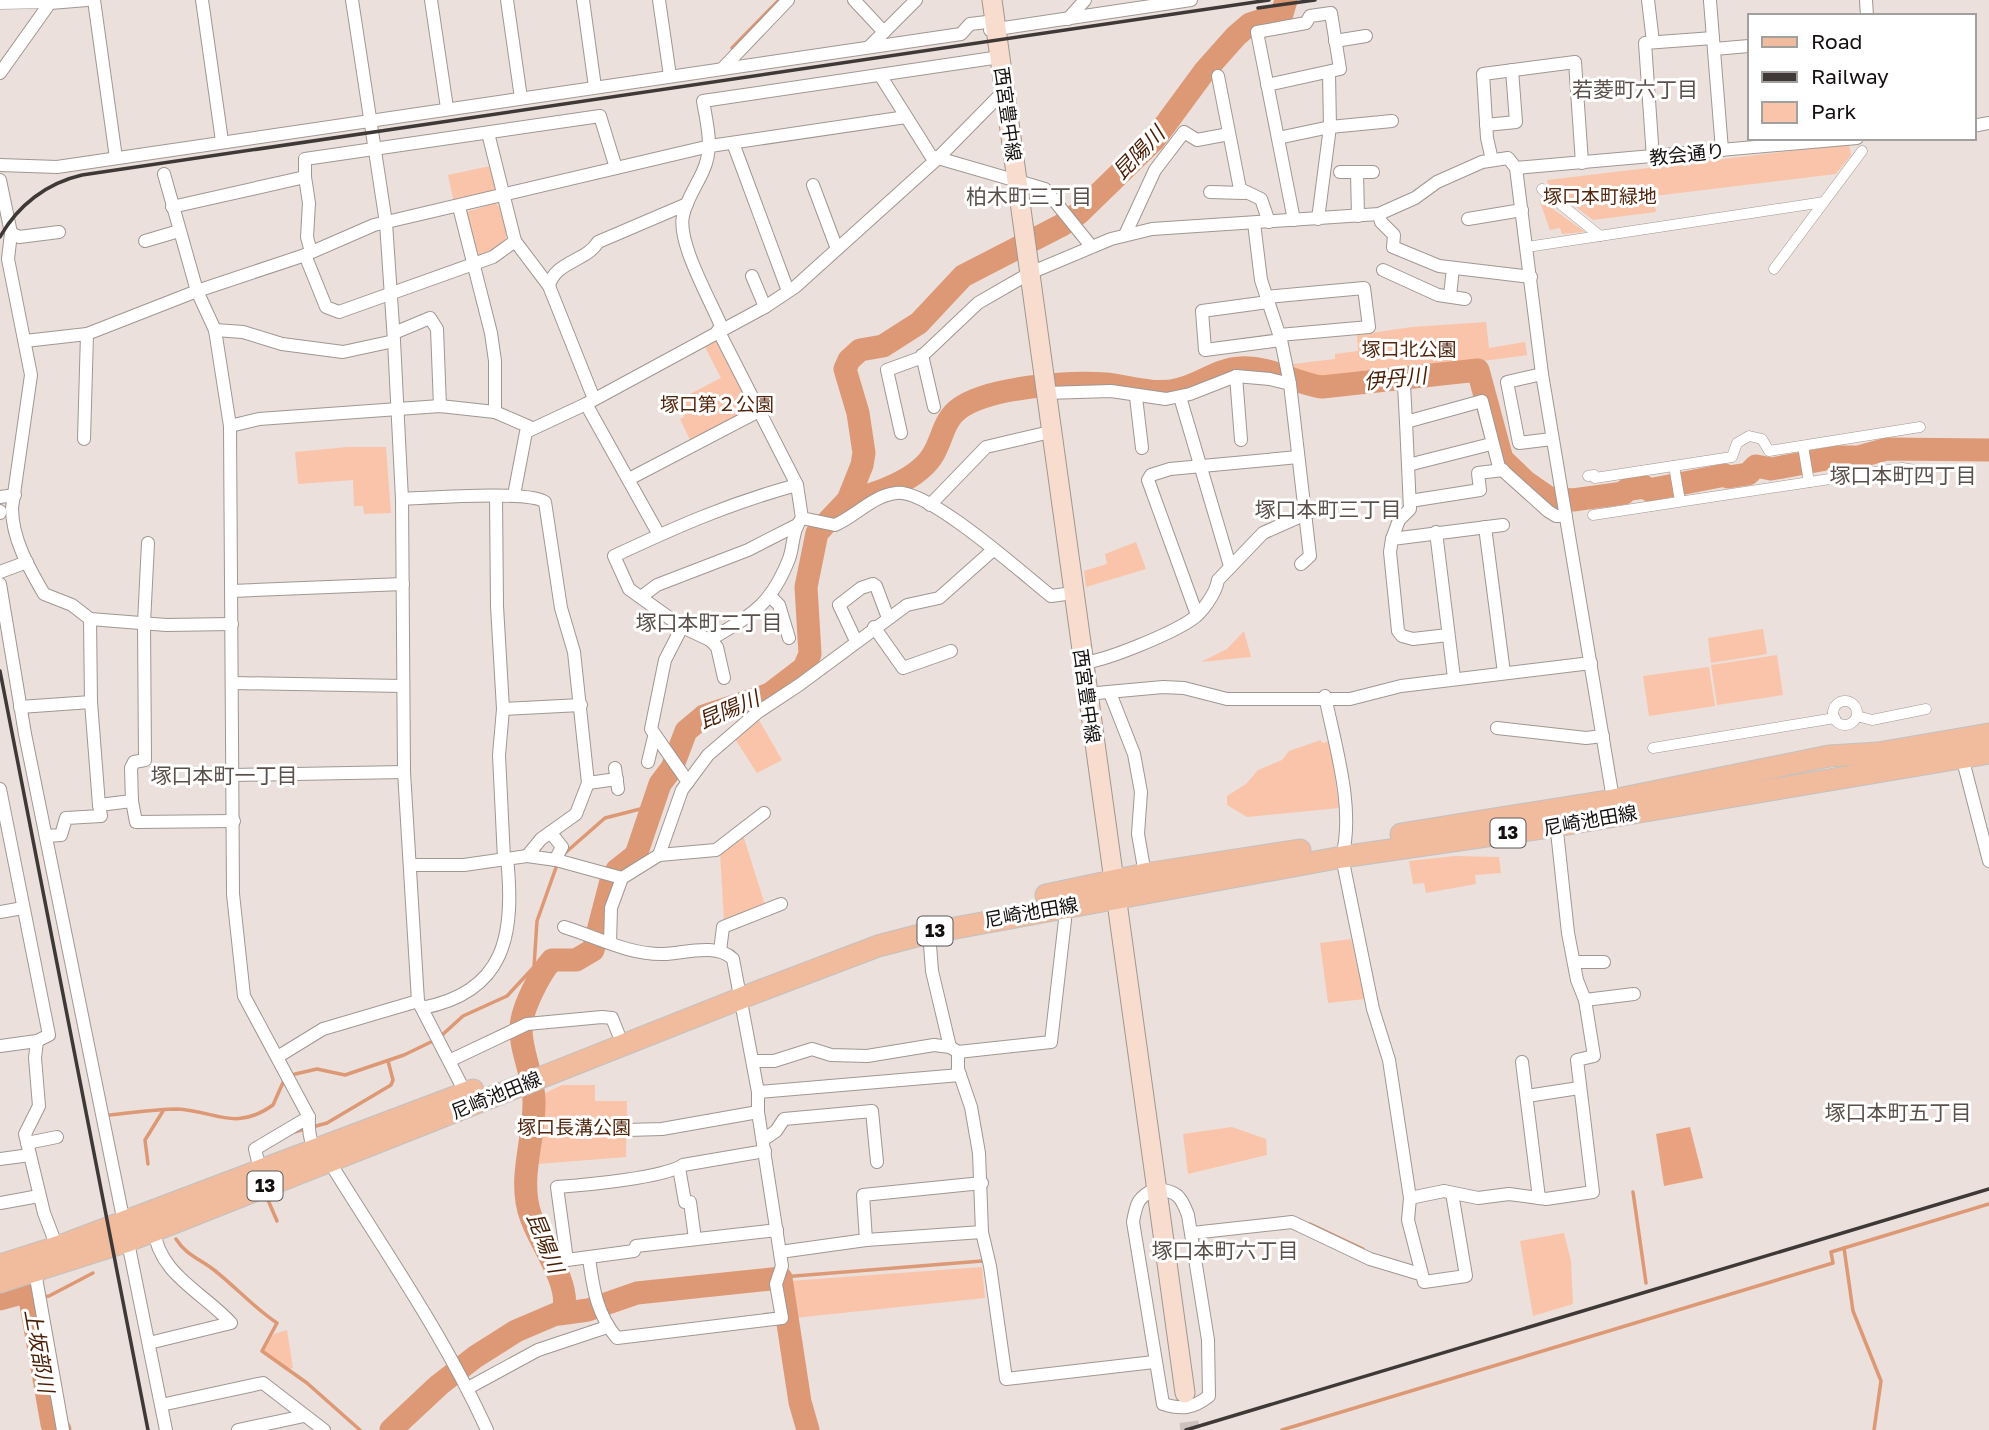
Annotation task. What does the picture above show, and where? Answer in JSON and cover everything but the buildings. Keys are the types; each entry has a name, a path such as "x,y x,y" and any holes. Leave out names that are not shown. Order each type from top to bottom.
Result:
{"main road":[{"name":"西宮豊中線","path":"992,0 1113,889 1185,1392"},
{"name":"尼崎池田線","path":"1961,747 1989,734"},
{"name":"尼崎池田線","path":"0,1265 57,1247 126,1231 154,1229 314,1137 468,1099 741,992 819,954 910,925 1344,850 1614,808 1829,756 1961,747 1989,753"},
{"name":"尼崎池田線","path":"531,1074 618,1033 878,946 929,932 1062,907 1146,874 1344,850"},
{"name":"尼崎池田線","path":"0,1282 36,1278 126,1231 260,1170 314,1137"}],"street":[{"path":"0,4 87,0"},
{"path":"94,0 116,158"},
{"path":"202,0 222,141"},
{"path":"352,0 386,223 394,337 402,499 404,772 420,1005 451,1060 468,1099"},
{"path":"431,0 447,108"},
{"path":"507,0 521,98"},
{"path":"583,0 595,88"},
{"path":"659,0 670,76"},
{"path":"723,68 788,0"},
{"path":"854,0 884,32"},
{"path":"869,47 916,0"},
{"path":"1065,0 1072,15"},
{"path":"1072,15 1085,0"},
{"path":"0,165 57,167 961,34 970,24 995,25 1191,0"},
{"path":"1648,0 1653,42"},
{"path":"0,73 51,1"},
{"path":"1710,1 1722,150"},
{"path":"1267,85 1329,74 1340,69 1331,13 1310,16 1306,23 1257,32 1267,85 1294,220"},
{"path":"1335,41 1366,36"},
{"path":"1653,158 1645,43 1748,46"},
{"path":"710,640 763,607 790,556 803,521 797,485 720,329 683,235 683,214 704,169 710,146 704,102 1000,57"},
{"path":"1492,160 1486,125 1483,74 1575,62 1582,163"},
{"path":"1486,125 1516,121 1512,70"},
{"path":"1318,219 1330,127 1329,74"},
{"path":"880,75 931,156 1045,189 1091,246"},
{"path":"1218,76 1240,189 1244,193"},
{"path":"514,495 526,432 590,401 765,307 788,291 937,159 1004,90"},
{"path":"515,241 494,257 472,267 345,311 332,311 326,307 308,254 309,203 305,159 600,116 616,168"},
{"path":"25,341 88,334 197,291 308,254 386,223 710,146 906,117"},
{"path":"1278,138 1330,127 1392,121"},
{"path":"1125,235 1155,170 1184,132 1198,140 1229,134"},
{"path":"488,133 515,241 549,286 590,401 658,533"},
{"name":"教会通り","path":"1516,168 1653,158 1790,141 1859,144"},
{"path":"733,143 788,291"},
{"path":"1774,269 1824,202 1859,144"},
{"path":"901,433 887,370 922,355 978,303 1030,273 1091,246 1152,229 1380,214 1415,198 1437,182 1482,162 1508,159 1516,168 1542,374 1614,808"},
{"path":"1340,172 1373,172"},
{"path":"1357,172 1358,216"},
{"path":"164,174 197,291 215,330 230,426 233,914 244,996 289,1075 314,1137 468,1388 481,1427"},
{"path":"172,207 305,177"},
{"path":"0,180 11,233 8,259 31,375 12,508 14,526 27,562 44,594 72,605 90,619 144,624 232,625"},
{"path":"813,185 837,249"},
{"path":"1542,189 1600,236"},
{"path":"1210,192 1244,193 1261,199 1269,222"},
{"path":"1527,247 1824,202"},
{"path":"549,286 558,271 593,250 598,242 687,204"},
{"path":"459,206 472,267 484,302 495,361 495,412"},
{"path":"1468,219 1522,210"},
{"path":"1380,214 1381,222 1394,235 1394,247 1439,266 1531,277"},
{"path":"1254,223 1261,280 1280,337 1289,379 1298,457 1311,511 1310,556 1301,564"},
{"path":"145,240 179,231"},
{"path":"11,233 19,237 59,232"},
{"path":"1450,296 1453,268"},
{"path":"1383,270 1438,295 1465,299"},
{"path":"752,276 765,307"},
{"path":"1364,288 1369,327 1280,337 1205,351 1202,311 1267,299 1364,288"},
{"path":"215,330 243,332 282,344 343,352 394,337 430,318 438,339 440,405"},
{"path":"84,439 88,334"},
{"path":"922,355 934,407"},
{"path":"1542,374 1507,382 1520,443 1552,439"},
{"path":"1044,388 1111,391 1136,397 1180,397 1236,376 1289,379"},
{"path":"1236,376 1241,440"},
{"path":"1404,385 1410,501 1409,509 1394,528 1390,552 1398,631 1402,636 1413,639 1448,635"},
{"path":"1136,397 1142,448"},
{"path":"1180,397 1230,565"},
{"path":"1406,422 1482,401 1490,444 1503,470 1548,511 1556,516 1565,513"},
{"path":"230,426 259,419 440,405 495,412 532,428"},
{"path":"629,479 761,410"},
{"path":"1588,476 1594,475 1595,478 1732,457 1737,443 1749,436 1762,439 1769,451 1920,426"},
{"path":"930,505 986,447 1051,432"},
{"path":"1409,465 1490,444"},
{"path":"1803,446 1809,482"},
{"path":"1197,615 1148,480 1151,475 1199,466 1298,457"},
{"path":"1674,466 1680,501"},
{"path":"1593,515 1902,468 1928,472"},
{"path":"1410,501 1480,489 1478,473 1503,470"},
{"path":"724,678 717,646 682,627 629,589 614,556 658,533 740,501 797,485"},
{"path":"641,597 657,585 748,550 803,521 831,525 879,498 896,493 904,493 930,505 962,524 1051,596 1073,593"},
{"path":"0,497 15,495"},
{"path":"402,499 514,495 539,497 545,502 561,608 574,652 588,783 576,814 541,839 527,856"},
{"path":"279,1056 323,1029 472,991 500,959 505,944 505,859 499,755 503,709 497,606 496,496"},
{"path":"1082,663 1099,660 1197,615 1230,565 1263,533 1311,511"},
{"path":"0,524 5,522 14,526"},
{"path":"1392,539 1503,524"},
{"path":"1485,527 1504,673"},
{"path":"1436,532 1454,678"},
{"path":"148,543 144,624 145,760 134,762 131,768 132,802 136,822 234,821"},
{"path":"659,855 682,790 725,738 907,605 939,598 993,551"},
{"path":"0,572 27,562"},
{"path":"0,584 20,707 166,1430"},
{"path":"232,591 402,584"},
{"path":"856,641 839,606 861,588 873,584 876,586 888,618"},
{"path":"770,596 779,605 789,638"},
{"path":"46,836 61,835 66,818 100,816 91,702 90,619"},
{"path":"682,627 665,660 651,729 654,737 688,782"},
{"path":"874,627 903,668 951,651"},
{"path":"1086,694 1163,687 1184,688 1227,699 1325,696 1350,699 1377,694 1390,687 1591,663"},
{"path":"233,683 402,686"},
{"path":"1110,693 1134,754 1141,793 1138,834 1146,874"},
{"path":"1325,696 1341,782 1344,850 1373,1009 1390,1060 1410,1198 1408,1220 1424,1282 1466,1276 1452,1193"},
{"path":"20,707 91,702"},
{"path":"1835,718 1835,707 1845,702 1854,705 1857,716"},
{"path":"503,709 581,705"},
{"path":"1857,716 1872,720 1926,709"},
{"path":"1653,748 1835,718 1846,725 1852,723 1857,716"},
{"path":"1497,728 1586,737 1603,736"},
{"path":"648,762 654,737"},
{"path":"1961,747 1989,861"},
{"path":"234,775 404,772"},
{"path":"588,783 617,779"},
{"path":"0,789 49,1035 37,1041 0,1046"},
{"path":"99,805 132,802"},
{"path":"410,865 464,865 501,862 527,856 558,860 617,876 659,855 716,850 764,813"},
{"path":"1410,1198 1444,1191 1478,1198 1509,1194 1539,1198 1593,1192 1577,1060 1594,1056 1585,1000 1568,933 1555,818"},
{"path":"551,833 562,847 558,860"},
{"path":"602,940 617,876"},
{"path":"720,951 723,927 781,904"},
{"path":"753,1061 774,1061 812,1049 831,1055 867,1056 914,1046 954,1049 1051,1042 1065,920 1062,907"},
{"path":"0,912 23,908"},
{"path":"564,927 649,953 720,951 733,959 758,1092 758,1112 782,1266 777,1279 782,1318 618,1338 607,1327 599,1307 589,1258"},
{"path":"929,932 932,971 971,1107 982,1184 982,1232 1006,1379 1154,1362"},
{"path":"1574,962 1604,962"},
{"path":"1585,1000 1634,994"},
{"path":"451,1060 522,1026 602,1017 612,1018 618,1033"},
{"path":"37,1041 39,1106 24,1134 39,1196 57,1247"},
{"path":"1522,1062 1539,1198"},
{"path":"758,1092 960,1074"},
{"path":"1527,1096 1579,1088"},
{"path":"777,1230 636,1246 634,1251 567,1261 557,1187 612,1182 764,1146 784,1119 872,1111 877,1162"},
{"path":"627,1130 662,1129 758,1112"},
{"path":"0,1159 57,1137"},
{"path":"260,1170 255,1149 314,1137"},
{"path":"679,1168 685,1202 690,1202 695,1239"},
{"path":"866,1240 863,1195 982,1184"},
{"path":"1156,1189 1172,1191 1181,1196 1192,1233 1208,1340 1209,1396 1197,1405 1179,1409 1164,1404 1154,1362 1133,1222 1136,1204 1144,1194 1156,1189"},
{"path":"0,1203 39,1196"},
{"path":"1192,1233 1292,1222 1370,1259 1419,1270"},
{"path":"149,1343 231,1323 176,1275 160,1255 154,1229"},
{"path":"780,1252 866,1240 982,1232"},
{"path":"36,1278 63,1428"},
{"path":"468,1388 538,1350 607,1327"},
{"path":"161,1405 263,1383 324,1430"},
{"path":"238,1430 304,1416"}],"green space":[{"name":"塚口本町緑地","path":"1849,144 1851,155 1836,174 1654,196 1656,212 1593,220 1548,186 1547,180"},
{"path":"490,166 496,191 454,203 448,175"},
{"path":"1539,199 1585,232 1562,234 1560,228 1550,230"},
{"path":"496,203 506,221 506,238 496,251 477,257 466,212"},
{"name":"塚口北公園","path":"1486,322 1489,348 1525,342 1527,355 1355,378 1310,382 1296,377 1293,364 1335,359 1335,354 1358,351 1357,335 1412,327"},
{"name":"塚口第２公園","path":"715,338 753,409 691,442 680,419 684,417 676,401 721,378 704,345"},
{"path":"347,447 386,447 391,513 364,514 363,506 354,506 353,480 298,484 295,452"},
{"path":"1136,542 1146,569 1086,587 1084,571 1107,564 1105,554"},
{"path":"1763,629 1767,654 1711,663 1708,638"},
{"path":"1244,631 1251,657 1201,662 1227,649"},
{"path":"1777,655 1783,695 1717,705 1711,665"},
{"path":"1709,667 1715,706 1649,716 1643,676"},
{"path":"759,720 782,760 757,773 735,739"},
{"path":"1321,740 1322,743 1330,741 1339,808 1247,817 1227,805 1227,796 1246,784 1258,770 1282,760 1289,751"},
{"path":"743,835 765,905 724,921 720,853"},
{"path":"1455,856 1499,857 1501,873 1475,875 1476,884 1426,893 1424,883 1413,884 1409,861"},
{"path":"1351,939 1365,999 1328,1003 1320,943"},
{"name":"塚口長溝公園","path":"562,1085 595,1085 595,1101 627,1101 626,1157 538,1164 541,1095"},
{"path":"1232,1127 1266,1139 1267,1155 1188,1174 1183,1134"},
{"path":"1564,1233 1571,1261 1573,1304 1533,1316 1520,1241"},
{"path":"982,1267 985,1298 794,1318 789,1281"},
{"path":"287,1330 293,1368 289,1369 263,1351 274,1334"}],"shaded area":[{"path":"1690,1127 1703,1178 1664,1186 1656,1134"}],"waterway":[{"name":"昆陽川","path":"391,1430 439,1385 475,1357 516,1331 563,1311 565,1301 559,1276 535,1227 527,1203 526,1174 534,1101 521,1036 522,1019 537,982 552,960 576,960 593,950 611,881 617,870 636,855 660,784 672,768 686,731 704,716 770,694 804,668 810,654 806,587 817,533 848,500 864,453 858,413 845,369 849,360 860,350 883,346 919,323 963,276 1062,225 1079,213 1154,140 1204,72 1236,36 1250,24 1282,14 1286,0"},
{"path":"732,48 778,1"},
{"name":"伊丹川","path":"848,500 884,490 919,471 934,453 947,423 955,412 990,395 1031,387 1072,384 1106,384 1171,391 1188,387 1224,371 1240,368 1272,372 1322,387 1478,370 1502,459 1526,482 1549,498 1573,500 1624,493 1626,490 1645,487 1649,490 1725,475 1728,477 1748,474 1756,466 1771,469 1837,457 1858,457 1887,449 1989,450"},
{"path":"565,853 605,818 652,806"},
{"path":"441,1036 463,1016 507,996 534,967 537,921 558,862"},
{"path":"291,1075 317,1069 345,1075 404,1055 435,1040"},
{"path":"294,1132 327,1123 391,1085 393,1080 388,1061"},
{"path":"110,1115 177,1109 225,1118 247,1117 273,1105 285,1078"},
{"path":"148,1164 145,1140 163,1111"},
{"path":"1633,1192 1646,1283"},
{"path":"268,1200 277,1221"},
{"path":"1282,1430 1833,1263 1831,1252 1989,1204"},
{"path":"1310,1224 1363,1249"},
{"path":"176,1239 189,1253 214,1270 277,1323 262,1351 307,1383 360,1430"},
{"path":"1844,1248 1853,1311 1881,1381 1874,1430"},
{"path":"782,1277 982,1261"},
{"path":"30,1299 49,1296 93,1273"},
{"path":"559,1314 588,1310 637,1293 781,1278 800,1402 808,1430"},
{"name":"上坂部川","path":"0,1299 22,1293 30,1299 52,1424 60,1430"}],"tunnel":[{"path":"1185,1393 1190,1430"}],"railway":[{"path":"0,237 15,215 35,197 57,184 82,175 1269,0"},
{"path":"1258,8 1315,0"},
{"path":"0,671 148,1430"},
{"path":"1186,1430 1989,1189"}],"district":[{"name":"若菱町六丁目","path":"1635,90"},
{"name":"柏木町三丁目","path":"1029,197"},
{"name":"塚口本町四丁目","path":"1903,476"},
{"name":"塚口本町三丁目","path":"1328,510"},
{"name":"塚口本町二丁目","path":"709,623"},
{"name":"塚口本町一丁目","path":"224,776"},
{"name":"塚口本町五丁目","path":"1898,1113"},
{"name":"塚口本町六丁目","path":"1225,1251"}]}
